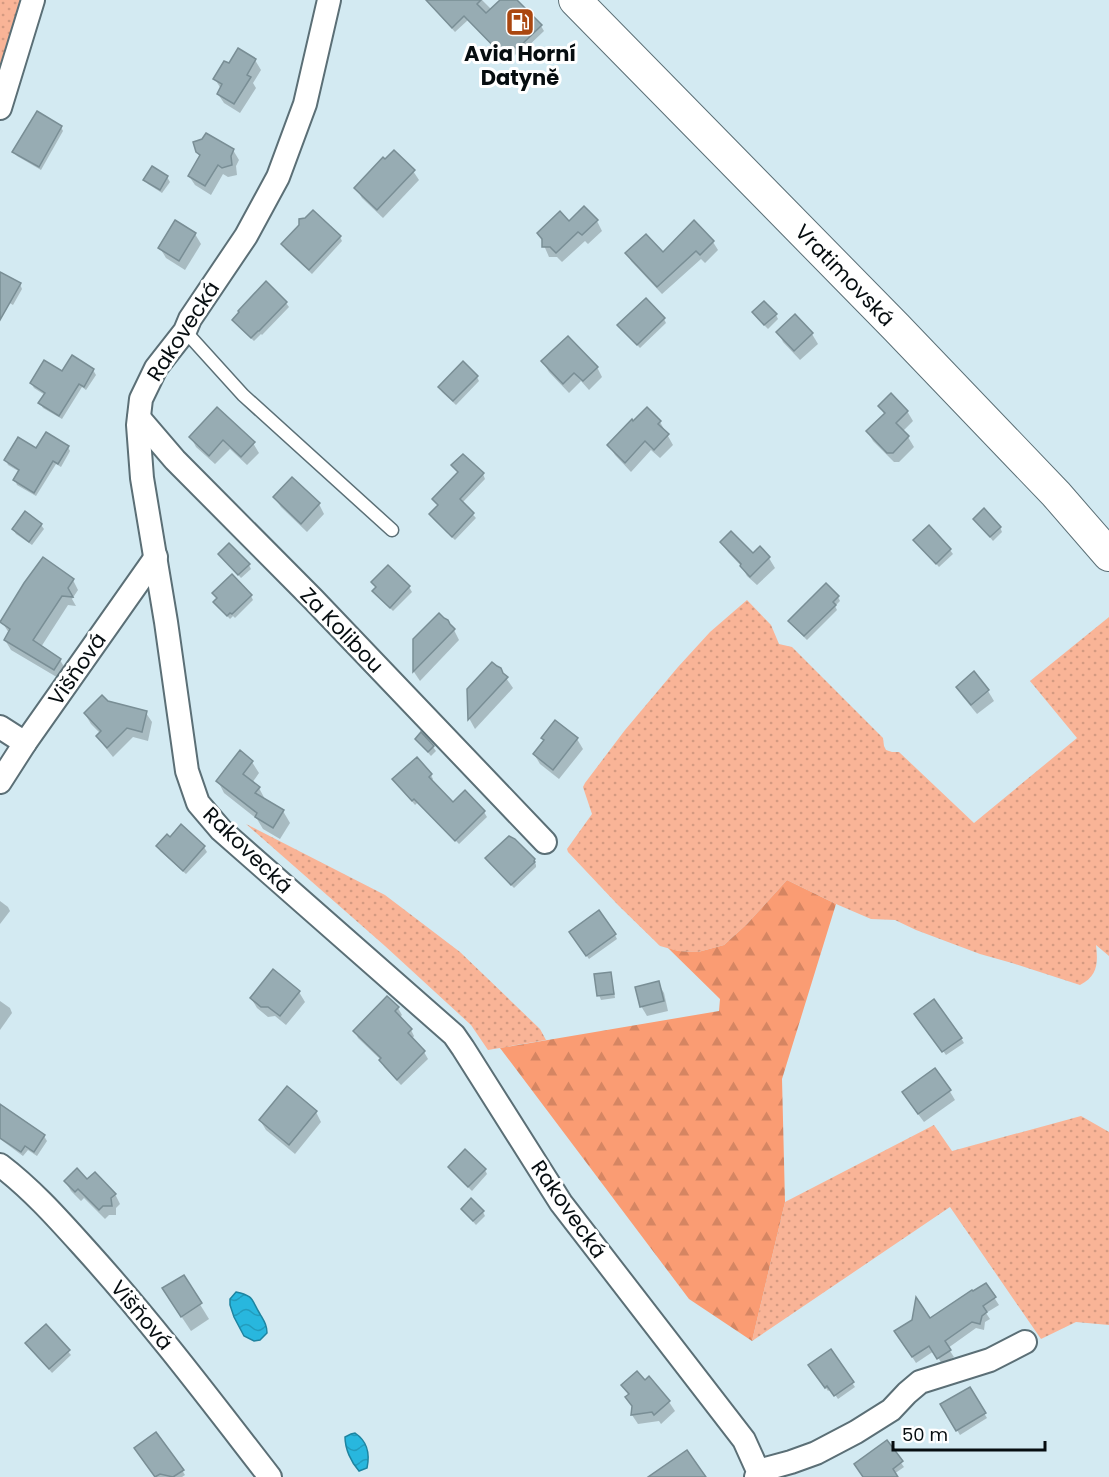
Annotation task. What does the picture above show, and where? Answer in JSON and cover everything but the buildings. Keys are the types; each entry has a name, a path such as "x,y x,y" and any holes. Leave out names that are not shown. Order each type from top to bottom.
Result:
{"main road":[{"name":"Vratimovská","path":"575,0 896,327 1056,494 1109,555"}],"street":[{"path":"0,108 33,0"},
{"name":"Rakovecká","path":"329,0 305,104 278,177 246,236 190,319 185,331 156,368 141,399 139,418 142,478 156,557 187,771 198,803 221,830 454,1035 561,1203 744,1440 757,1474"},
{"name":"Za Kolibou","path":"139,418 175,460 313,599 545,842"},
{"name":"Višňová","path":"0,782 156,557"},
{"path":"0,727 25,743"},
{"name":"Višňová","path":"0,1165 45,1205 116,1283 270,1477"},
{"path":"757,1474 816,1453 856,1432 891,1410 920,1382 990,1360 1025,1342"}],"lane":[{"path":"185,331 243,395 392,530"}],"shaded area":[{"path":"0,0 22,0 0,71"},
{"path":"747,600 771,625 779,644 792,647 883,738 886,750 899,752 974,823 1077,738 1030,681 1109,617 1109,956 1096,945 1096,968 1086,981 1080,985 980,954 895,920 871,919 787,880 747,924 724,945 698,952 678,951 660,946 568,852 567,849 592,814 583,787 585,783 625,730 678,667 710,632"},
{"path":"246,824 385,895 460,952 540,1029 546,1040 488,1050 471,1025"},
{"path":"1081,1116 1109,1132 1109,1325 1076,1322 1041,1339 950,1207 752,1341 785,1202 934,1125 952,1151"}],"green space":[{"path":"787,880 836,904 782,1079 785,1202 752,1341 689,1299 500,1048 719,1011 720,999 668,948 698,952 724,945 747,924"}],"water":[{"path":"236,1292 252,1299 264,1321 267,1333 260,1340 254,1341 244,1336 234,1317 230,1299"},
{"path":"355,1433 365,1444 368,1453 367,1468 359,1471 353,1464 345,1442 345,1437"}],"place":[{"name":"Avia Horní Datyně","path":"520,22"}]}
